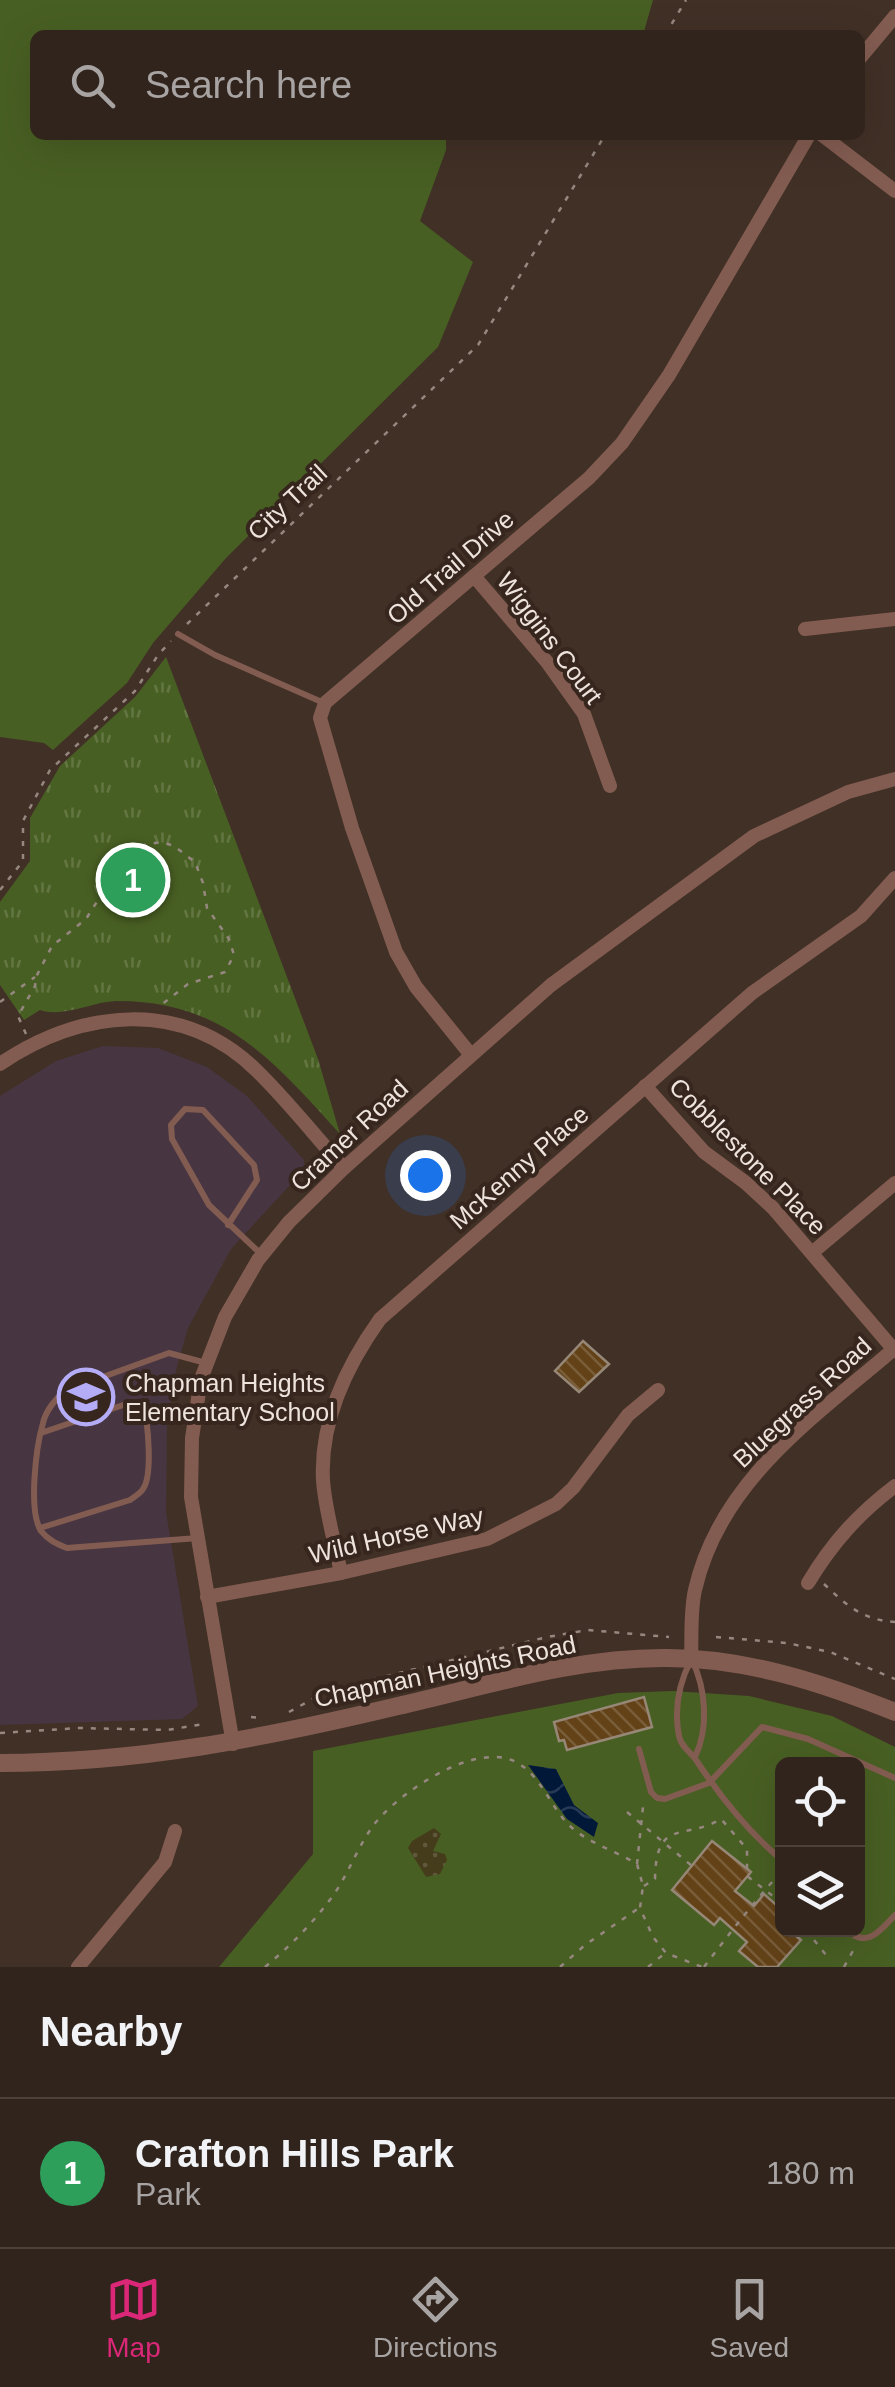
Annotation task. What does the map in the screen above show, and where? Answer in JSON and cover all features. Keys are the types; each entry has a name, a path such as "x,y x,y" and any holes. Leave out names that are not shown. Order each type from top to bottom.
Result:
{"street":[{"path":"865,52 895,16"},
{"name":"Old Trail Drive","path":"325,704 589,478 622,443 669,375 806,140"},
{"path":"829,140 895,191"},
{"name":"Wiggins Court","path":"474,576 547,662 584,714 610,786"},
{"path":"806,629 895,619"},
{"path":"325,704 320,718 323,731 396,952 416,987 471,1055"},
{"name":"Cramer Road","path":"234,1744 191,1496 192,1438 207,1363 225,1317 262,1255 344,1168 551,985 754,836 848,792 895,780"},
{"name":"McKenny Place","path":"341,1573 323,1481 327,1428 359,1348 380,1319 752,992 861,916 895,878"},
{"path":"0,1064 31,1044 95,1022 155,1020 196,1030 227,1046 255,1069 344,1168"},
{"name":"Cobblestone Place","path":"645,1086 704,1152 746,1182 814,1252 894,1349"},
{"path":"814,1252 895,1183"},
{"name":"Bluegrass Road","path":"691,1659 694,1595 714,1531 730,1504 771,1457 894,1349"},
{"name":"Wild Horse Way","path":"207,1597 341,1573 487,1539 534,1518 573,1488 628,1415 658,1390"},
{"path":"808,1582 831,1544 866,1508 895,1486"},
{"name":"Chapman Heights Road","path":"0,1763 130,1757 234,1744 561,1668 662,1658 760,1669 814,1682 895,1712"},
{"path":"78,1967 165,1862 176,1831"}],"lane":[{"path":"178,634 214,655 325,704"},
{"path":"228,1225 257,1180 254,1165 204,1110 185,1109 171,1126 172,1139 210,1205 228,1225 262,1255"},
{"path":"198,1538 67,1548 49,1540 39,1528 33,1506 42,1432 52,1404 64,1391 169,1353 207,1363"},
{"path":"39,1528 130,1500 142,1492 147,1480 148,1420 142,1406 132,1402 42,1432"},
{"path":"691,1659 680,1680 679,1737 683,1747 694,1757 709,1783 775,1853"},
{"path":"691,1659 702,1681 704,1738 694,1757"},
{"path":"639,1748 651,1792 657,1798 709,1783 762,1727 808,1739 895,1778"},
{"path":"858,1938 876,1935 895,1915"}],"path":[{"path":"668,30 686,0"},
{"name":"City Trail","path":"0,890 23,861 23,821 50,770 135,691 158,654 178,634 478,345 602,140"},
{"path":"0,1002 36,976 52,946 86,919 124,859 143,845 162,842 195,862 207,908 229,939 234,962 225,972 188,984 164,1000 155,1020"},
{"path":"31,1044 18,1016 36,986 36,976"},
{"path":"808,1582 820,1580 855,1612 876,1621 895,1622"},
{"path":"285,1714 330,1690 547,1638 588,1630 670,1637"},
{"path":"716,1637 786,1642 830,1652 895,1679"},
{"path":"251,1717 266,1719"},
{"path":"0,1733 78,1728 168,1730 204,1724"},
{"path":"265,1967 301,1935 330,1901 386,1812 426,1783 470,1759 500,1757 520,1764 575,1830 637,1864"},
{"path":"657,1798 643,1808 637,1864 643,1886 640,1908 648,1929 666,1954 703,1967 725,1944 732,1926 775,1878"},
{"path":"627,1812 692,1866"},
{"path":"643,1886 654,1881 656,1856 663,1842 676,1832 705,1828 721,1819 748,1849 748,1876 775,1897"},
{"path":"560,1967 640,1908"},
{"path":"812,1937 826,1955"},
{"path":"844,1967 858,1938"},
{"path":"648,1967 666,1954"}],"shaded area":[{"name":"Chapman Heights Elementary School","path":"103,1046 158,1048 207,1067 247,1096 304,1160 304,1170 231,1249 188,1328 176,1370 167,1424 166,1512 198,1706 182,1719 0,1725 0,1096 56,1061"}],"green space":[{"path":"0,0 653,0 644,30 30,30 30,140 446,140 446,150 420,221 473,262 438,347 226,558 153,643 127,683 53,750 44,743 0,737"},
{"path":"166,657 318,1059 340,1134 268,1060 216,1023 154,1003 116,1001 68,1011 40,1010 24,1020 0,985 0,902 30,861 30,818 60,766 135,697"},
{"path":"673,1691 749,1696 832,1716 895,1747 895,1967 219,1967 313,1854 313,1751 618,1693"}],"sand":[{"path":"434,1828 441,1834 433,1851 445,1854 447,1860 440,1874 426,1877 408,1848 412,1841"}],"water":[{"path":"528,1765 556,1769 574,1805 598,1823 594,1837 567,1819"}],"building":[{"path":"583,1341 609,1364 579,1392 555,1371"},
{"path":"644,1697 652,1727 567,1750 564,1740 559,1741 554,1722"},
{"path":"712,1841 751,1872 735,1891 754,1906 764,1894 775,1904 775,1937 801,1940 777,1967 758,1967 739,1951 747,1942 720,1918 714,1925 672,1890"}],"place":[{"name":"Crafton Hills Park","path":"133,880"},
{"name":"Chapman Heights Elementary School","path":"86,1397"}]}
